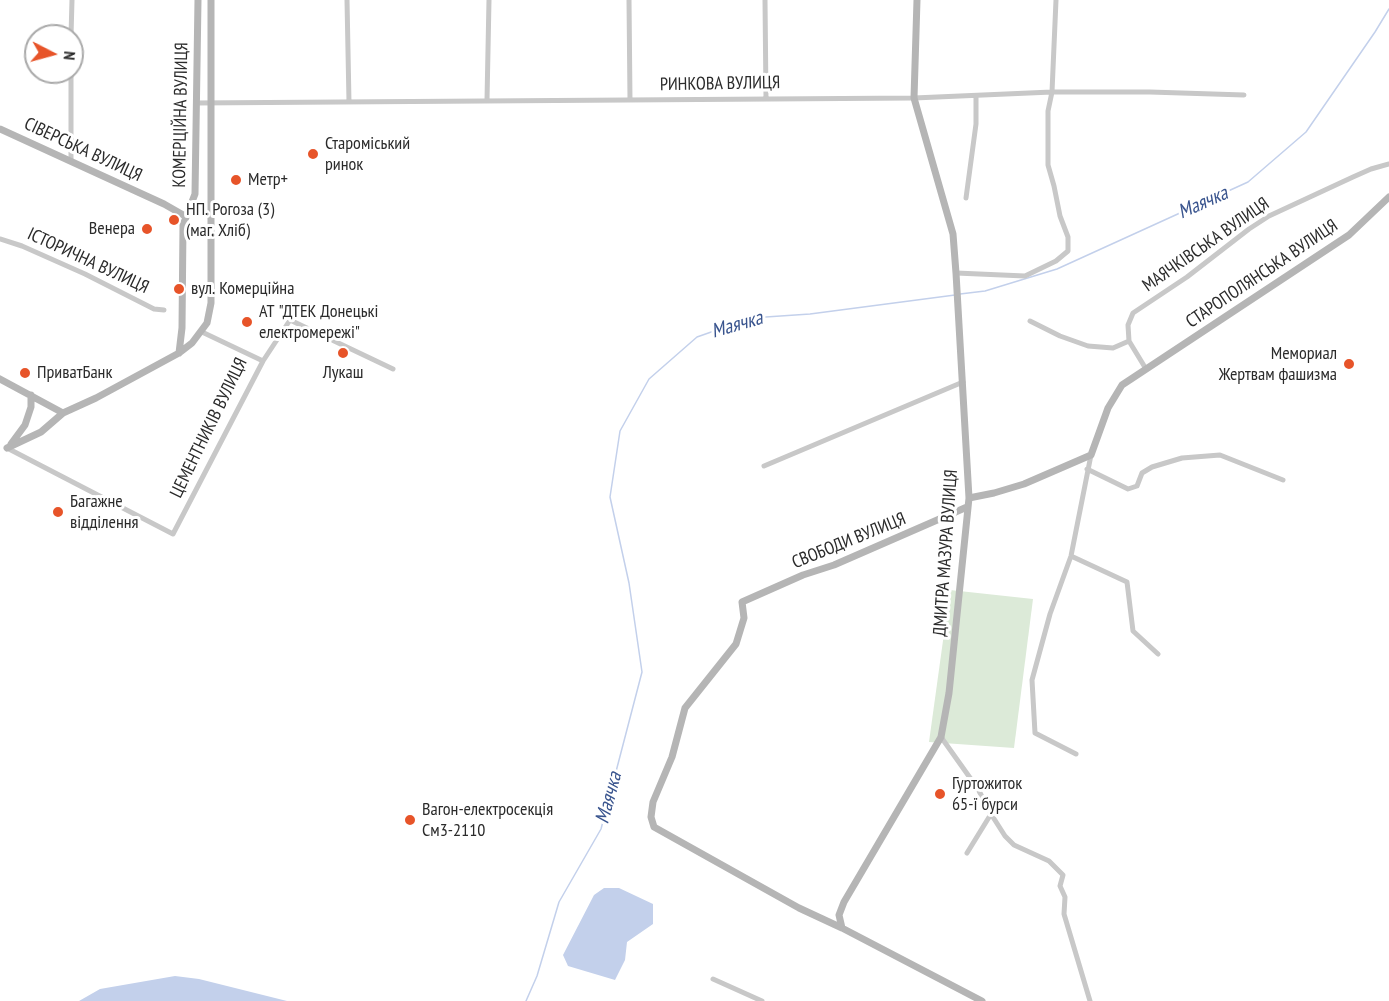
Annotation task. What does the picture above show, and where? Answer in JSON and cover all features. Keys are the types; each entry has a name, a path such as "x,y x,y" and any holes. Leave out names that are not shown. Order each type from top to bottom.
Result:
{"street":[{"path":"71,24 72,0"},
{"name":"КОМЕРЦІЙНА ВУЛИЦЯ","path":"179,353 182,334 182,229 195,194 198,0"},
{"name":"КОМЕРЦІЙНА ВУЛИЦЯ","path":"179,353 202,332 209,318 211,303 211,0"},
{"path":"347,0 348,102"},
{"path":"487,100 489,0"},
{"path":"629,0 630,100"},
{"path":"765,0 766,98"},
{"name":"ДМИТРА МАЗУРА ВУЛИЦЯ","path":"842,928 839,915 844,902 941,737 949,693 969,498 957,276 952,234 914,98 917,0"},
{"path":"957,276 1025,276 1056,261 1068,251 1068,237 1060,216 1047,165 1048,111 1052,92 1056,0"},
{"path":"196,65 211,65"},
{"path":"70,161 71,84"},
{"name":"РИНКОВА ВУЛИЦЯ","path":"196,103 914,98 1052,92 1244,95"},
{"path":"966,198 976,124 976,96"},
{"name":"СІВЕРСЬКА ВУЛИЦЯ","path":"0,129 164,204 185,216"},
{"name":"МАЯЧКІВСЬКА ВУЛИЦЯ","path":"1129,341 1128,326 1133,314 1187,277 1249,229 1269,216 1342,182 1389,164"},
{"name":"СТАРОПОЛЯНСЬКА ВУЛИЦЯ","path":"1091,455 1108,408 1122,385 1349,235 1389,197"},
{"name":"ІСТОРИЧНА ВУЛИЦЯ","path":"0,238 85,274 154,309 164,310"},
{"path":"263,361 290,320 393,369"},
{"path":"1030,321 1060,336 1088,346 1113,348 1129,341 1146,369"},
{"name":"ЦЕМЕНТНИКІВ ВУЛИЦЯ","path":"4,446 172,534 263,361 202,332"},
{"path":"4,446 41,432 63,413 96,398 179,353"},
{"path":"0,379 63,413"},
{"path":"764,466 963,382"},
{"path":"4,446 20,434 25,425 31,407 31,395"},
{"path":"1076,754 1035,733 1032,680 1050,614 1071,556 1091,455"},
{"path":"969,498 1024,484 1091,455"},
{"path":"1087,468 1128,489 1137,486 1142,473 1152,467 1182,458 1220,455 1283,480"},
{"name":"СВОБОДИ ВУЛИЦЯ","path":"842,928 799,908 654,827 653,802 672,757 685,708 736,644 744,618 742,602 967,507"},
{"path":"1071,556 1127,582 1133,631 1158,654"},
{"path":"941,737 978,789 1005,836 1014,845 1049,861 1063,875 1060,886 1065,897 1064,914 1090,1001"},
{"path":"967,853 991,814"},
{"path":"842,928 982,1001"},
{"path":"713,980 762,1001"}],"green space":[{"path":"950,590 1033,599 1014,748 929,742"}],"water":[{"path":"604,888 619,888 653,904 653,924 627,942 625,960 615,980 568,966 563,955 594,895"},
{"path":"175,976 199,979 287,1001 79,1001 100,989"}],"waterway":[{"name":"Маячка","path":"960,294 985,291 1057,269 1248,182 1306,132 1389,9"},
{"name":"Маячка","path":"526,1001 537,976 559,902 601,829 642,672 629,583 610,497 620,431 649,379 697,337 751,318 810,314 955,295"}],"place":[{"name":"Староміський ринок","path":"313,154"},
{"name":"Метр+","path":"236,180"},
{"name":"НП. Рогоза (3) (маг. Хліб)","path":"174,220"},
{"name":"Венера","path":"147,229"},
{"name":"вул. Комерційна","path":"179,289"},
{"name":"АТ \"ДТЕК Донецькі електромережі\"","path":"247,322"},
{"name":"Лукаш","path":"343,353"},
{"name":"Мемориал Жертвам фашизма","path":"1349,364"},
{"name":"ПриватБанк","path":"25,373"},
{"name":"Багажне відділення","path":"58,512"},
{"name":"Гуртожиток 65-ї бурси","path":"940,794"},
{"name":"Вагон-електросекція См3-2110","path":"410,820"}]}
